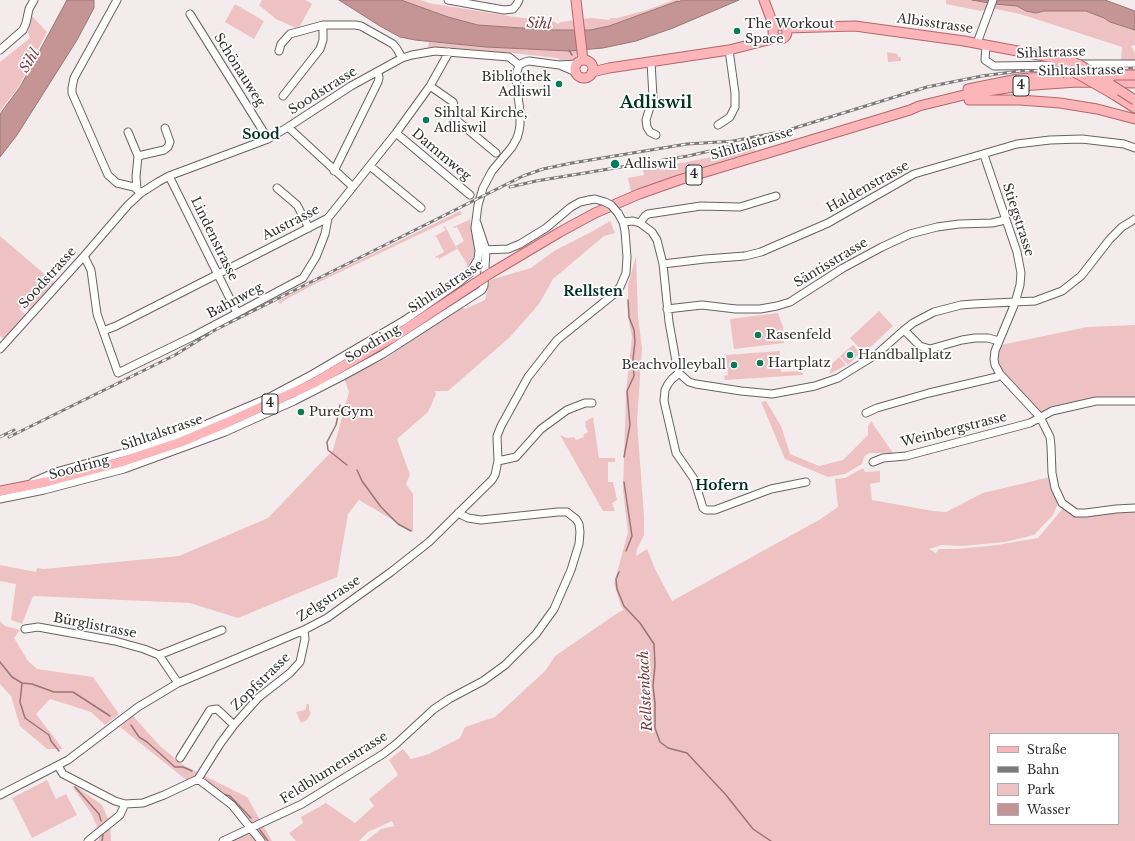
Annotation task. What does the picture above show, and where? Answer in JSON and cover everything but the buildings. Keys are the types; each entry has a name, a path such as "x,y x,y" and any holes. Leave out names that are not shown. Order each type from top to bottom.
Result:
{"main road":[{"path":"576,0 580,63 578,75 583,78 588,76 592,69 589,62 580,63"},
{"path":"767,1 780,31"},
{"name":"Albisstrasse","path":"592,69 609,68 729,50 758,42 780,31 832,26 855,26 976,43 1068,60 1090,71 1133,104"},
{"name":"Albisstrasse","path":"1055,58 1062,65 1133,104"},
{"path":"1059,76 1062,70 1062,65"},
{"path":"939,101 964,90 1001,81 1079,74 1096,76"},
{"path":"1113,94 1105,82 1112,75 1135,75"},
{"name":"Sihltalstrasse","path":"0,491 54,480 143,455 204,433 281,400 314,383 400,333 526,251 595,213 639,194 679,180 939,101 995,90 1039,84 1090,82 1135,83"},
{"name":"Sihltalstrasse","path":"910,110 920,110 1002,94 1040,89 1077,87 1135,88"},
{"path":"969,100 1020,100 1060,103 1097,109 1135,119"}],"street":[{"path":"0,50 23,30 29,9 34,0"},
{"path":"117,0 74,78 72,93 108,175 117,183 139,191"},
{"path":"448,0 504,10 513,9 519,0"},
{"path":"976,43 994,0"},
{"name":"Schönauweg","path":"190,14 268,139"},
{"path":"283,96 320,48 323,40 323,25"},
{"path":"279,51 281,44 290,34 323,25 354,25 361,26 393,44 397,48 402,58"},
{"name":"Sihlstrasse","path":"986,45 985,60 990,65 1135,64"},
{"path":"718,125 730,117 735,107 735,93 729,50"},
{"name":"Soodstrasse","path":"0,349 84,256 139,191 169,176 268,139 339,94 402,58 430,51 449,52 509,57 519,65"},
{"name":"Austrasse","path":"103,331 116,326 328,218 396,133 430,86 449,52"},
{"path":"485,282 482,250 476,220 478,205 486,182 495,166 512,147 517,138 520,119 516,81 519,65 529,61 560,65 580,63"},
{"path":"651,62 652,97 646,120 646,127 650,132 656,135"},
{"path":"334,171 378,82 378,72"},
{"path":"430,86 453,102 455,106 455,119 496,153"},
{"path":"288,127 353,187"},
{"path":"138,156 164,150 168,147 170,142 165,128"},
{"path":"128,132 138,156 136,177 139,191"},
{"name":"Dammweg","path":"396,133 470,195"},
{"name":"Haldenstrasse","path":"663,264 745,256 761,252 828,223 914,174 984,155 1017,144 1050,140 1082,139 1124,144 1135,148"},
{"name":"Stiegstrasse","path":"984,155 1017,252 1021,273 1020,285 1015,303 995,351 995,365 1000,374 1040,417 1050,437 1052,446 1052,473 1055,488 1062,503 1068,509 1076,513 1135,508"},
{"path":"370,166 421,208"},
{"name":"Lindenstrasse","path":"169,176 237,313"},
{"path":"278,188 297,205 309,228"},
{"path":"640,222 648,214 701,206 740,207 776,196"},
{"name":"Zelgstrasse","path":"0,795 58,766 138,707 178,683 304,630 338,611 429,542 492,480 497,473 497,436 528,376 557,340 614,294 622,283 626,273 627,246 623,222 618,213 611,205 595,199 580,202 571,207 546,228 520,244 508,248 482,250"},
{"name":"Bahnweg","path":"103,331 118,373 192,337 303,278 316,258 325,234 328,218"},
{"path":"623,222 640,222 652,232 657,240 663,264 667,309 679,373 689,382 696,384 772,394 815,386 838,378 877,354 904,330 923,317 947,308 973,304 1035,301 1049,297 1067,288 1081,276 1110,239 1122,227 1135,219"},
{"name":"Säntisstrasse","path":"667,309 702,305 760,309 777,306 790,302 843,268 910,234 937,227 959,224 992,223 1005,220"},
{"path":"482,250 470,273 480,275 485,282"},
{"path":"84,256 91,270 97,314 103,331"},
{"name":"Soodring","path":"22,487 56,472 170,439 266,399 313,374 406,320 470,273"},
{"name":"Soodring","path":"0,499 44,490 124,469 225,432 301,397 383,354 480,292 485,282"},
{"path":"904,330 920,346 930,349 975,338 988,338 999,341"},
{"path":"679,373 668,384 665,390 664,401 676,453 694,479 703,508 706,510 715,510 771,489 806,482"},
{"path":"866,413 877,408 929,392 997,377 1000,374"},
{"name":"Weinbergstrasse","path":"873,462 883,458 906,456 1030,423 1052,411 1096,402 1135,401"},
{"path":"498,461 516,456 541,429 567,410 585,403 592,403"},
{"name":"Feldblumenstrasse","path":"223,841 302,804 383,754 434,709 449,699 483,681 505,665 536,634 554,609 571,570 579,544 580,532 579,524 576,519 567,512 480,520 468,518 458,513"},
{"name":"Bürglistrasse","path":"24,629 38,627 87,636 130,645 159,655"},
{"path":"178,683 159,655 222,630"},
{"name":"Zopfstrasse","path":"198,779 234,725 258,698 290,673 300,662 306,639 304,630"},
{"name":"Zopfstrasse","path":"180,758 210,710 217,709 234,725"},
{"path":"58,766 63,774 115,801 125,804 143,803 198,779 232,806 261,841"},
{"path":"88,841 120,815 125,804"}],"green space":[{"path":"262,0 305,0 312,4 300,26 296,28 276,19 259,5"},
{"path":"401,0 420,0 429,3 515,17 553,21 558,24 561,22 591,18 610,20 610,18 617,18 644,11 674,0 682,0 609,26 590,30 551,30 478,25 448,17"},
{"path":"946,0 972,0 1017,6 1026,11 1036,13 1044,11 1086,11 1110,22 1135,30 1135,45 1131,46 1135,53 1135,60 1121,60 1122,47 1020,14 996,9 981,11 946,4"},
{"path":"235,4 264,21 254,39 225,22"},
{"path":"32,16 47,32 18,88 0,111 0,62 30,38 28,32"},
{"path":"429,42 486,47 577,50 577,54 575,59 560,60 557,58 512,53 442,47 428,48"},
{"path":"887,52 898,54 898,57 901,57 901,61 888,62"},
{"path":"751,146 754,147 755,151 678,175 631,192 628,178 644,175 643,170 707,158"},
{"path":"460,211 462,214 317,283 292,296 280,305 278,301 295,292"},
{"path":"470,217 472,235 476,250 472,263 467,271 465,267 468,266 456,246 464,241 457,227 453,227 469,220"},
{"path":"610,221 615,233 604,236 553,279 539,304 510,337 448,391 435,391 436,394 428,412 397,439 410,475 406,484 413,494 413,532 359,500 348,514 337,577 238,618 190,603 33,596 22,624 11,620 16,584 0,581 0,565 36,572 37,568 44,569 179,556 268,518 333,450 349,392 344,378 387,358 408,342 461,307 465,309 485,300 490,280 531,268 554,251"},
{"path":"445,226 457,249 439,259 438,257 435,257 444,252 436,236 431,238 446,230 443,227"},
{"path":"0,236 55,283 30,312 23,305 19,309 27,316 8,336 3,338 0,336"},
{"path":"636,256 638,317 642,348 637,422 644,535 637,549 636,556 647,549 656,571 672,601 819,520 838,507 835,479 845,478 863,468 865,472 880,471 880,482 870,484 872,500 946,512 983,493 1050,477 1059,501 1053,515 1034,535 1005,542 962,546 942,545 929,549 936,553 939,549 958,549 997,545 1038,538 1064,507 1075,517 1078,515 1135,510 1135,841 366,841 381,829 394,826 392,821 368,832 359,841 296,841 289,833 303,823 301,817 326,803 355,823 374,806 369,799 398,775 389,760 403,749 411,759 429,754 460,738 465,727 495,717 545,671 555,656 624,610 621,606 614,584 628,532 623,491 626,392 632,337 628,317 628,285"},
{"path":"475,289 476,291 370,359 327,380 385,347"},
{"name":"Rasenfeld","path":"879,311 893,326 864,353 850,338"},
{"name":"Rasenfeld","path":"778,313 783,327 784,343 734,349 730,319"},
{"path":"1135,325 1135,398 1095,400 1042,414 1004,374 999,363 998,357 1001,345 1087,327"},
{"name":"Handballplatz","path":"853,345 860,353 848,365 840,356"},
{"path":"780,351 781,372 802,371 803,375 725,380 724,376 728,375 726,355"},
{"path":"839,357 846,365 830,374 831,365"},
{"path":"766,401 781,426 790,454 819,466 843,460 868,435 868,426 871,421 893,453 869,453 864,457 862,464 845,474 828,477 785,459 761,402"},
{"path":"593,417 599,458 615,458 615,462 608,462 608,482 613,482 617,500 612,503 615,511 603,511 560,435 567,438 574,437 576,440 584,437 583,435 588,432 585,422"},
{"path":"0,621 5,626 20,630 14,638 28,661 37,669 93,677 119,714 105,725 91,712 50,699 36,714 63,749 47,749 20,726 11,696 0,684"},
{"path":"307,704 309,704 309,710 311,713 307,720 301,723 296,712 305,710"},
{"path":"133,716 160,746 183,765 247,797 272,841 230,841 256,831 198,779 190,783 120,727"},
{"path":"47,780 56,799 66,794 77,815 32,838 12,798"},
{"path":"72,786 77,787 102,805 110,823 111,841 98,841 101,835 91,813"}],"water":[{"path":"67,0 94,0 94,8 77,40 17,135 0,157 0,114 20,87"},
{"path":"339,0 401,0 448,17 478,25 551,30 590,30 609,26 682,0 739,0 673,28 636,41 603,48 569,51 486,47 415,40 400,37"},
{"path":"972,0 1105,0 1135,11 1135,30 1110,22 1086,11 1044,11 1036,13 1026,11 1017,6"}],"waterway":[{"name":"Rellstenbach","path":"569,50 572,55"},
{"name":"Rellstenbach","path":"624,457 630,425 627,391 634,376 633,359 635,342 634,330 629,317 628,300"},
{"path":"340,405 336,425 327,442 328,450 347,465"},
{"path":"357,470 362,481 381,507 398,524 411,531"},
{"name":"Rellstenbach","path":"624,482 632,536 626,551"},
{"name":"Rellstenbach","path":"619,572 616,579 617,589 624,606 640,623 654,644 655,665 653,686 655,728 660,742 668,748 687,753 726,795 753,829 771,841"},
{"path":"0,662 12,677 22,683 20,702 25,718 49,735 51,741 59,751"},
{"path":"22,683 32,684 54,692 73,692 110,716"},
{"path":"131,725 139,737 147,742 175,767 183,767 192,771"},
{"path":"208,783 223,794 230,796 251,818"},
{"path":"75,787 99,814 101,821"},
{"path":"260,830 268,841"},
{"path":"102,841 103,835"}],"railway":[{"path":"728,142 785,131 927,87 982,76 1020,71 1135,68"},
{"path":"9,437 175,355 215,330 523,176 543,169 572,163 687,144 734,141"},
{"path":"510,187 536,181 688,156 736,145"},
{"path":"0,437 14,430"}],"place":[{"name":"The Workout Space","path":"737,31"},
{"name":"Bibliothek Adliswil","path":"559,84"},
{"name":"Sihltal Kirche, Adliswil","path":"426,120"},
{"name":"Adliswil","path":"615,164"},
{"name":"Rasenfeld","path":"758,335"},
{"name":"Handballplatz","path":"850,355"},
{"name":"Hartplatz","path":"760,363"},
{"name":"Beachvolleyball","path":"734,365"},
{"name":"PureGym","path":"301,412"}],"district":[{"name":"Adliswil","path":"656,103"},
{"name":"Sood","path":"261,135"},
{"name":"Rellsten","path":"593,292"},
{"name":"Hofern","path":"722,486"}],"water label":[{"name":"Sihl","path":"539,24"},
{"name":"Sihl","path":"30,61"}]}
